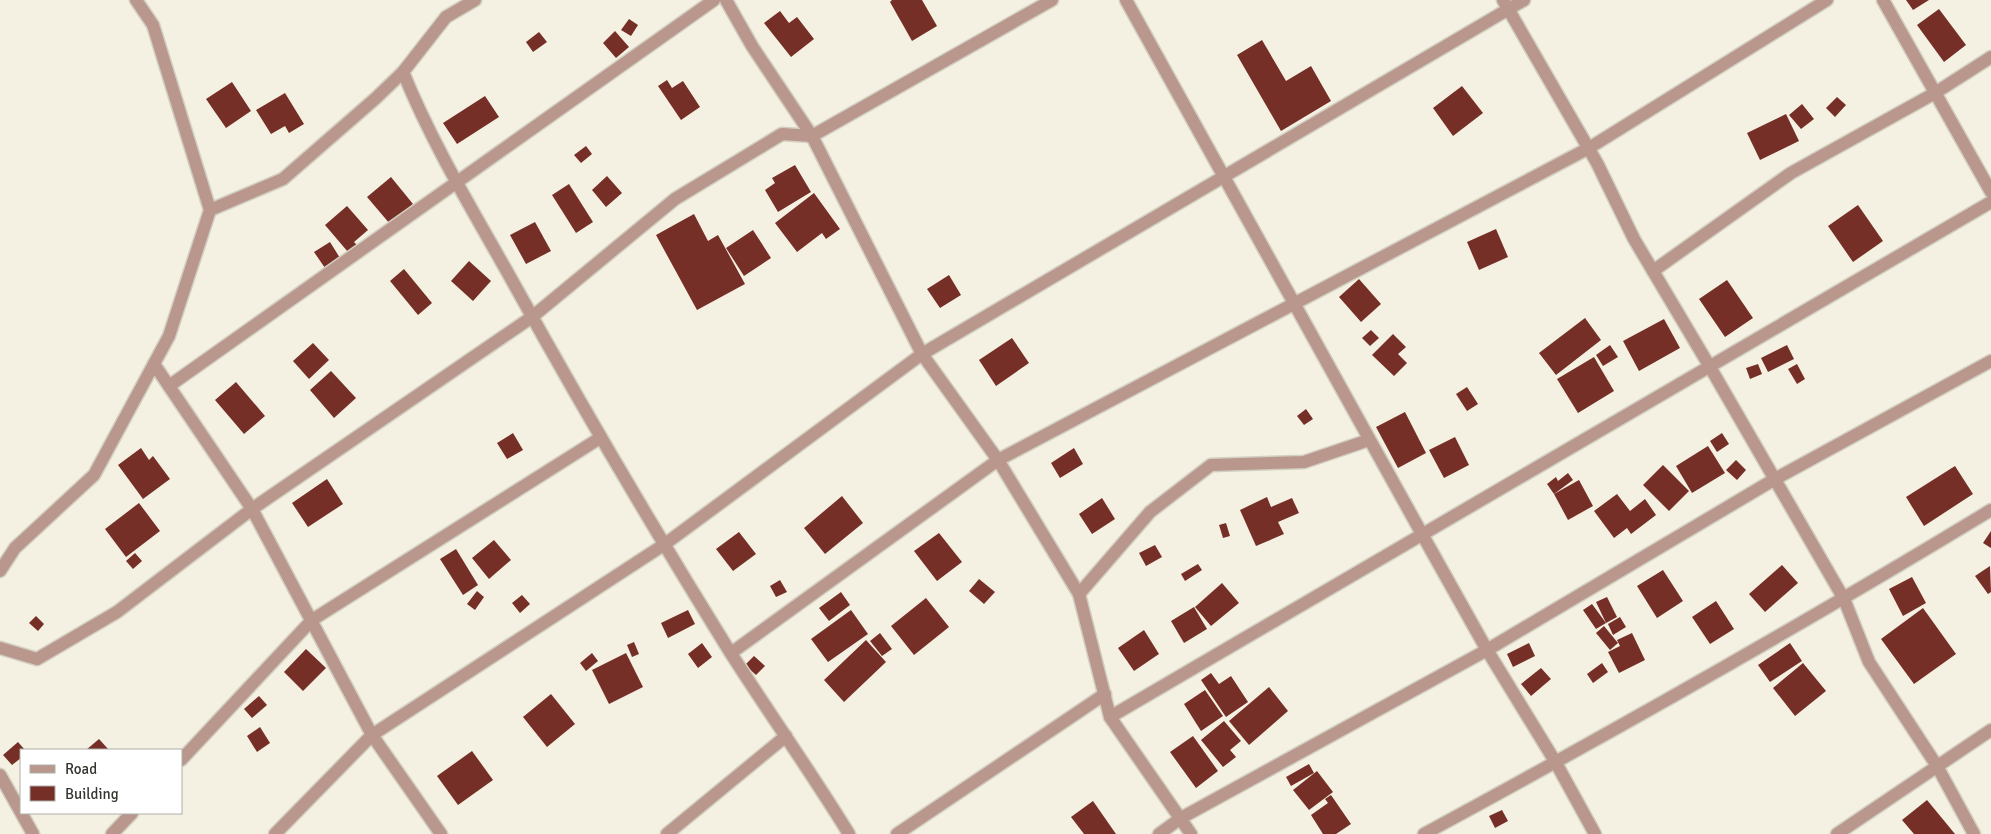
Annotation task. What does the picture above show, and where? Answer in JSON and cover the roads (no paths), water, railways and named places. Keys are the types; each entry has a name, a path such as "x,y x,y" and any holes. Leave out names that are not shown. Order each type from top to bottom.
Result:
{"street":[{"path":"0,571 15,548 94,475 169,336 210,210 153,25 136,0"},
{"path":"210,210 283,179 403,72 446,17 475,0"},
{"path":"169,386 714,0"},
{"path":"726,0 752,46 812,136 922,354 998,460 1079,594 1110,717 1191,834"},
{"path":"0,648 37,659 118,612 252,509 532,317 675,199 782,134 812,136 1052,0"},
{"path":"1126,0 1487,650 1556,763 1595,834"},
{"path":"274,834 372,734 665,544 922,354 1224,177 1506,5 1524,0"},
{"path":"730,653 998,460 1588,148 1827,0"},
{"path":"1882,0 1991,192"},
{"path":"1506,5 1588,148 1652,271 1710,367 1844,599 1869,662 1937,766 1974,834"},
{"path":"1652,271 1790,173 1935,93 1991,57"},
{"path":"403,72 424,122 600,438 730,653 849,834"},
{"path":"1110,717 1991,202"},
{"path":"1159,834 1181,818 1487,650 1775,479 1991,361"},
{"path":"154,364 252,509 372,734 441,834"},
{"path":"182,759 312,620 600,438"},
{"path":"1079,594 1150,512 1211,465 1304,462 1370,440"},
{"path":"1424,834 1556,763 1844,599 1991,510"},
{"path":"897,834 1104,694"},
{"path":"1837,834 1991,730"},
{"path":"667,834 786,736"},
{"path":"2,782 20,812"},
{"path":"21,814 33,834"},
{"path":"112,834 131,814"}]}
